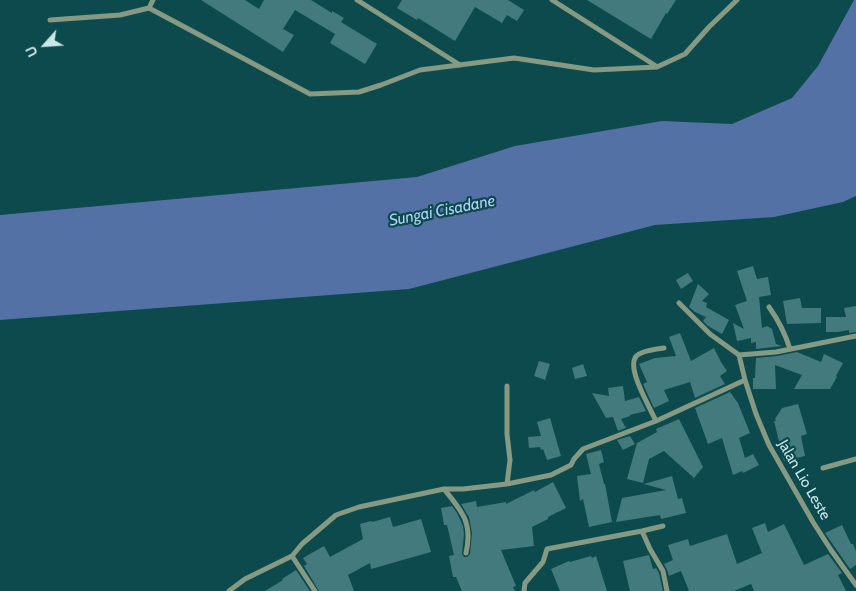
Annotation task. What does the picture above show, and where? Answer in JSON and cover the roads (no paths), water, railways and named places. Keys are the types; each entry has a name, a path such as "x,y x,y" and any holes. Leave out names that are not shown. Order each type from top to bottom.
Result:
{"street":[{"path":"149,8 153,0"},
{"path":"357,0 461,65"},
{"path":"552,0 657,67"},
{"path":"50,20 120,15 149,8 310,94 359,92 420,70 514,58 594,70 657,67 685,54 737,0"},
{"path":"679,303 710,334 739,355 776,352 856,336"},
{"path":"769,307 778,318 784,330 790,349"},
{"path":"656,421 635,377 633,364 639,353 664,348"},
{"name":"Jalan Lio Leste","path":"739,355 756,414 768,444 813,522 856,585"},
{"path":"229,591 245,579 292,556 302,544 336,515 359,507 444,489 463,489 506,484 552,475 571,465 584,449 656,421 745,380"},
{"path":"506,484 510,460 507,434 507,386"},
{"path":"823,468 856,459"},
{"path":"444,489 460,508 466,523 468,535 466,553"},
{"path":"524,591 525,583 543,562 547,549 663,526"},
{"path":"642,531 663,571 667,591"},
{"path":"292,556 315,591"}],"water":[{"name":"Sungai Cisadane","path":"854,0 856,0 856,196 843,202 774,217 655,225 409,289 0,320 0,215 417,177 515,146 662,121 732,124 792,98 818,66"}]}
